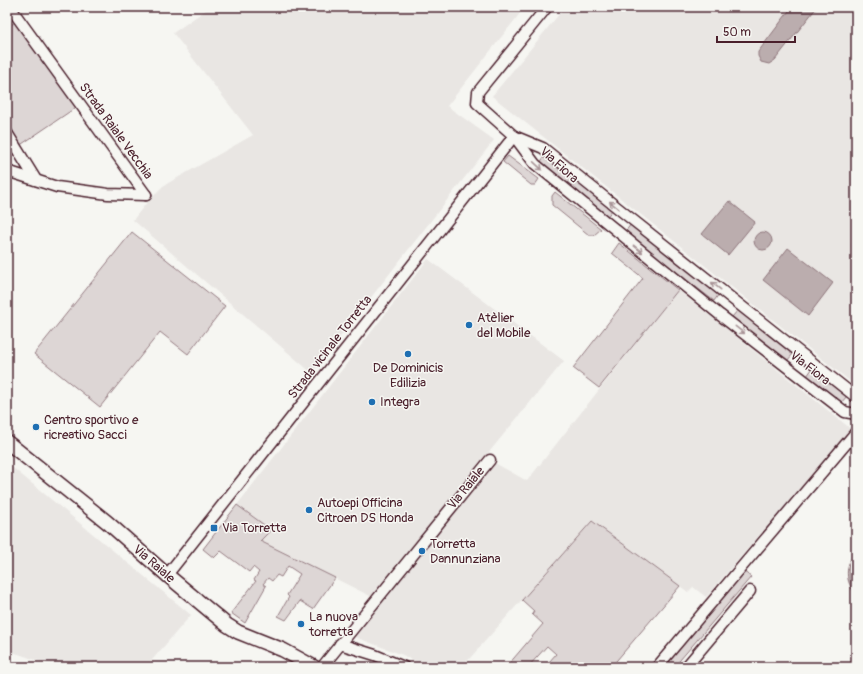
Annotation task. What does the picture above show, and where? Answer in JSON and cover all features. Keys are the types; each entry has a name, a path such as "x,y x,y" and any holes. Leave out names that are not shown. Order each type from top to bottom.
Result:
{"street":[{"name":"Strada Raiale Vecchia","path":"7,171 57,187 108,194 146,195 10,7"},
{"path":"514,136 477,103 478,92 547,7"},
{"path":"7,133 36,180"},
{"name":"Via Fiora","path":"514,136 543,148 856,397"},
{"name":"Via Fiora","path":"514,136 535,164 618,233 720,315 845,412 856,414"},
{"name":"Strada vicinale Torretta","path":"167,575 514,136"},
{"path":"657,667 856,432"},
{"name":"Via Raiale","path":"7,442 107,522 208,611 238,632 283,650 314,667"},
{"name":"Via Raiale","path":"322,667 490,460"},
{"path":"686,667 750,590"},
{"path":"340,644 404,667"}],"shaded area":[{"path":"210,7 525,7 447,106 494,140 312,373 133,220 148,201 163,186 253,135 173,33"},
{"path":"565,7 856,7 856,386 492,96"},
{"path":"792,7 817,7 775,60 769,64 761,62 758,52"},
{"path":"15,22 78,106 19,146 7,126 7,28"},
{"path":"508,156 539,179 535,185 531,185 503,162"},
{"path":"544,157 546,157 612,210 607,217 540,163"},
{"path":"555,192 601,229 594,235 589,235 552,205 552,196"},
{"path":"729,201 755,222 728,255 702,234"},
{"path":"631,224 719,294 714,301 625,232"},
{"path":"132,232 225,306 188,354 160,332 100,407 34,354"},
{"path":"763,232 769,235 772,241 769,247 763,250 757,247 754,241 757,235"},
{"path":"856,232 856,259 852,246"},
{"path":"619,243 678,290 599,388 573,368 643,278 612,253"},
{"path":"788,248 833,283 808,316 763,280"},
{"path":"428,259 564,361 372,597 260,541 271,530 237,505"},
{"path":"678,290 851,429 706,597 693,587 688,592 592,521 462,667 423,667 403,655 355,637 493,462 527,481"},
{"path":"738,310 793,354 787,361 732,317"},
{"path":"812,369 847,396 841,403 807,376"},
{"path":"7,463 191,615 146,667 56,667 7,650"},
{"path":"237,505 271,530 260,541 335,578 313,609 300,601 286,620 278,616 289,597 287,595 300,574 288,566 281,577 277,575 272,581 268,578 263,584 266,586 245,623 231,613 256,581 254,580 259,572 253,567 249,572 221,551 214,558 203,549"},
{"path":"592,521 680,586 611,667 554,667 549,662 556,654 547,646 528,667 510,667 508,665 543,624 532,614 534,611 522,600"},
{"path":"856,552 856,594 852,590 847,573 849,562"},
{"path":"743,571 751,577 674,667 661,667"}],"place":[{"name":"Atèlier del Mobile","path":"469,325"},
{"name":"De Dominicis Edilizia","path":"408,354"},
{"name":"Integra","path":"372,402"},
{"name":"Centro sportivo e ricreativo Sacci","path":"36,427"},
{"name":"Autoepi Officina Citroen DS Honda","path":"309,510"},
{"name":"Via Torretta","path":"214,528"},
{"name":"Torretta Dannunziana","path":"422,551"},
{"name":"La nuova torretta","path":"301,624"}]}
